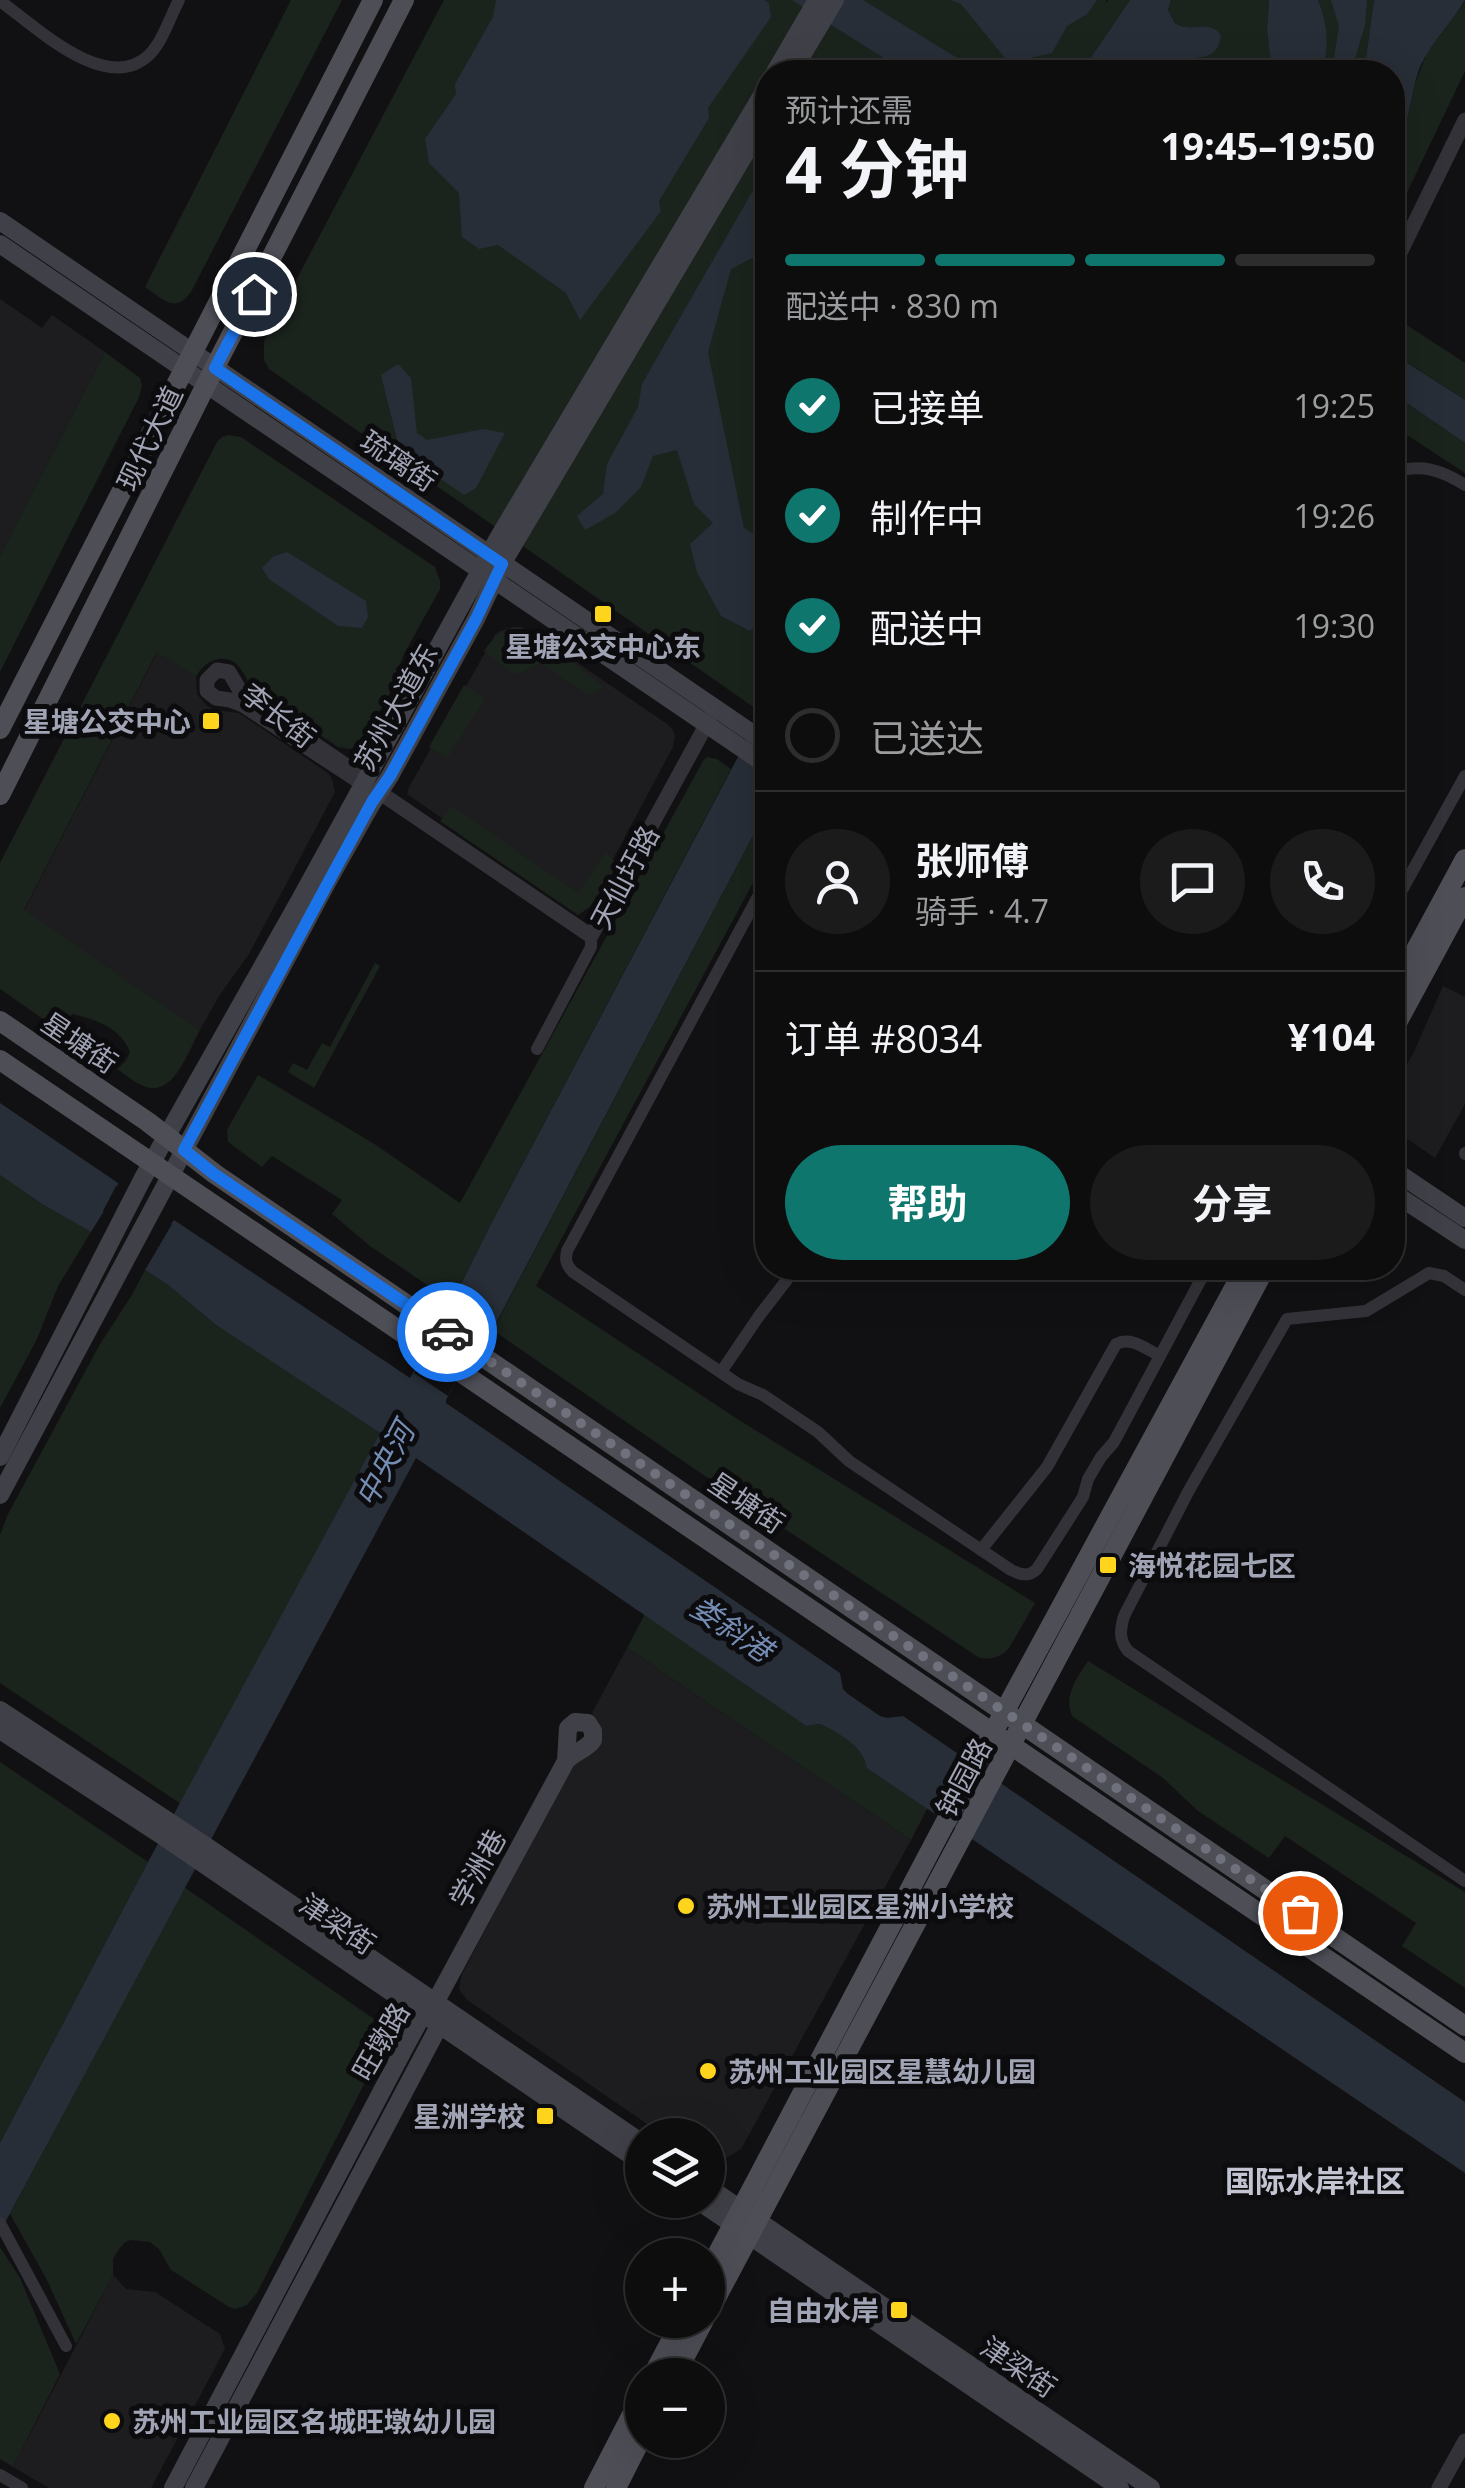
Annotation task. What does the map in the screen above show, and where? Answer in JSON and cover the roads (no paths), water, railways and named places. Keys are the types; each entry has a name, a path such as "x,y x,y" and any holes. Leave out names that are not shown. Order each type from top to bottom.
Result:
{"main road":[{"name":"现代大道","path":"0,729 373,0"},
{"name":"现代大道","path":"0,795 404,0"},
{"path":"783,60 816,12 835,0"},
{"path":"797,60 816,12"},
{"name":"苏州大道东","path":"0,1495 152,1210 167,1136 370,785 476,619 491,567 755,108"},
{"name":"苏州大道东","path":"491,567 755,135"},
{"name":"琉璃街","path":"0,220 189,361 754,742"},
{"name":"琉璃街","path":"0,244 189,361"},
{"name":"苏州大道东","path":"0,1457 133,1198 184,1150 330,879 370,785"},
{"path":"1405,970 1465,859"},
{"path":"1405,1008 1465,897"},
{"name":"星塘街","path":"0,1021 167,1136 214,1174 1465,2026"},
{"name":"星塘街","path":"0,1060 1465,2054"},
{"path":"1405,1178 1465,1218"},
{"path":"1405,1201 1465,1240"},
{"name":"钟园路","path":"725,2270 744,2222 984,1772 993,1734 1004,1711 1239,1280"},
{"name":"钟园路","path":"984,1772 1011,1746 1259,1280"},
{"name":"津梁街","path":"0,1710 625,2151"},
{"name":"津梁街","path":"0,1730 165,1828"},
{"name":"学洲巷","path":"433,2013 566,1762"},
{"name":"津梁街","path":"433,2013 625,2132"},
{"name":"旺墩路","path":"173,2488 433,2013"},
{"name":"旺墩路","path":"194,2488 433,2013"},
{"name":"津梁街","path":"725,2204 744,2222 1120,2488"},
{"name":"津梁街","path":"725,2213 1152,2488"},
{"name":"钟园路","path":"725,2248 744,2222"},
{"path":"594,2488 625,2429"},
{"path":"616,2488 631,2458"}],"street":[{"path":"0,0 68,51 95,63 121,66 148,56 179,0"},
{"path":"1405,242 1465,120"},
{"path":"1405,469 1433,468 1465,486"},
{"name":"李长街","path":"370,785 244,705 211,696 207,680 217,670 228,672 248,699 591,936"},
{"name":"天仙圩路","path":"537,1049 590,947 591,936 712,716"},
{"path":"1405,884 1465,776"},
{"path":"755,902 567,1251 565,1259 573,1272 738,1384 763,1395 818,1432 849,1460 982,1550 1017,1573 1028,1574 1037,1569 1083,1497 1088,1479 1114,1442 1201,1280"},
{"path":"1465,1290 1444,1276 1429,1273 1366,1311 1287,1318 1188,1492 1124,1616 1121,1636 1128,1651 1465,1881"},
{"path":"721,1372 786,1280"},
{"path":"982,1550 1047,1467 1116,1344 1132,1341 1160,1356"},
{"path":"3,2227 66,2346"},
{"path":"1438,2488 1465,2441"},
{"path":"0,2475 22,2488"}],"water":[{"path":"496,0 769,3 771,17 708,108 709,118 659,201 661,211 580,320 566,293 498,245 479,249 462,237 459,193 429,163 425,139 456,94 455,84 493,17"},
{"path":"792,0 863,0 960,60 887,60"},
{"path":"951,0 1097,0 1087,14 1067,26 1052,53 1022,60 1007,60 961,4"},
{"path":"1130,0 1171,0 1168,10 1175,23 1212,28 1221,36 1218,47 1203,57 1089,60"},
{"path":"1269,0 1318,0 1326,36 1324,60 1271,60"},
{"path":"1331,0 1367,0 1365,25 1355,60 1334,60 1339,26"},
{"path":"1374,0 1465,0 1420,67 1405,123 1405,60 1366,60"},
{"path":"755,187 755,255 731,269 708,352 744,528 755,535 755,626 750,631 721,616 697,572 690,544 713,523 694,504 677,450 653,456 641,487 615,513 585,530 577,516 603,494 607,464 638,407 642,384"},
{"path":"1405,361 1465,400 1465,443 1405,402"},
{"path":"398,364 411,378 417,433 427,440 483,429 505,433 476,488 464,495 400,451 381,375"},
{"path":"287,552 366,601 368,617 362,628 338,626 269,579 262,568 274,556"},
{"path":"755,725 755,832 495,1325 488,1327 446,1403 840,1673 843,1689 880,1716 903,1716 1465,2102 1465,2173 867,1768 857,1748 845,1738 819,1724 806,1726 416,1458 0,2232 0,2143 380,1433 216,1325 145,1270 158,1248 104,1211 91,1232 0,1175 0,1103 171,1224 174,1220 410,1378"}],"place":[{"name":"星塘公交中心东","path":"603,614"},
{"name":"星塘公交中心","path":"211,721"},
{"name":"海悦花园七区","path":"1108,1565"},
{"name":"苏州工业园区星洲小学校","path":"686,1906"},
{"name":"苏州工业园区星慧幼儿园","path":"708,2071"},
{"name":"星洲学校","path":"545,2116"},
{"name":"自由水岸","path":"899,2310"},
{"name":"苏州工业园区名城旺墩幼儿园","path":"112,2421"}],"district":[{"name":"国际水岸社区","path":"1315,2180"}],"water label":[{"name":"中央河","path":"384,1464"},
{"name":"娄斜港","path":"732,1628"}]}
